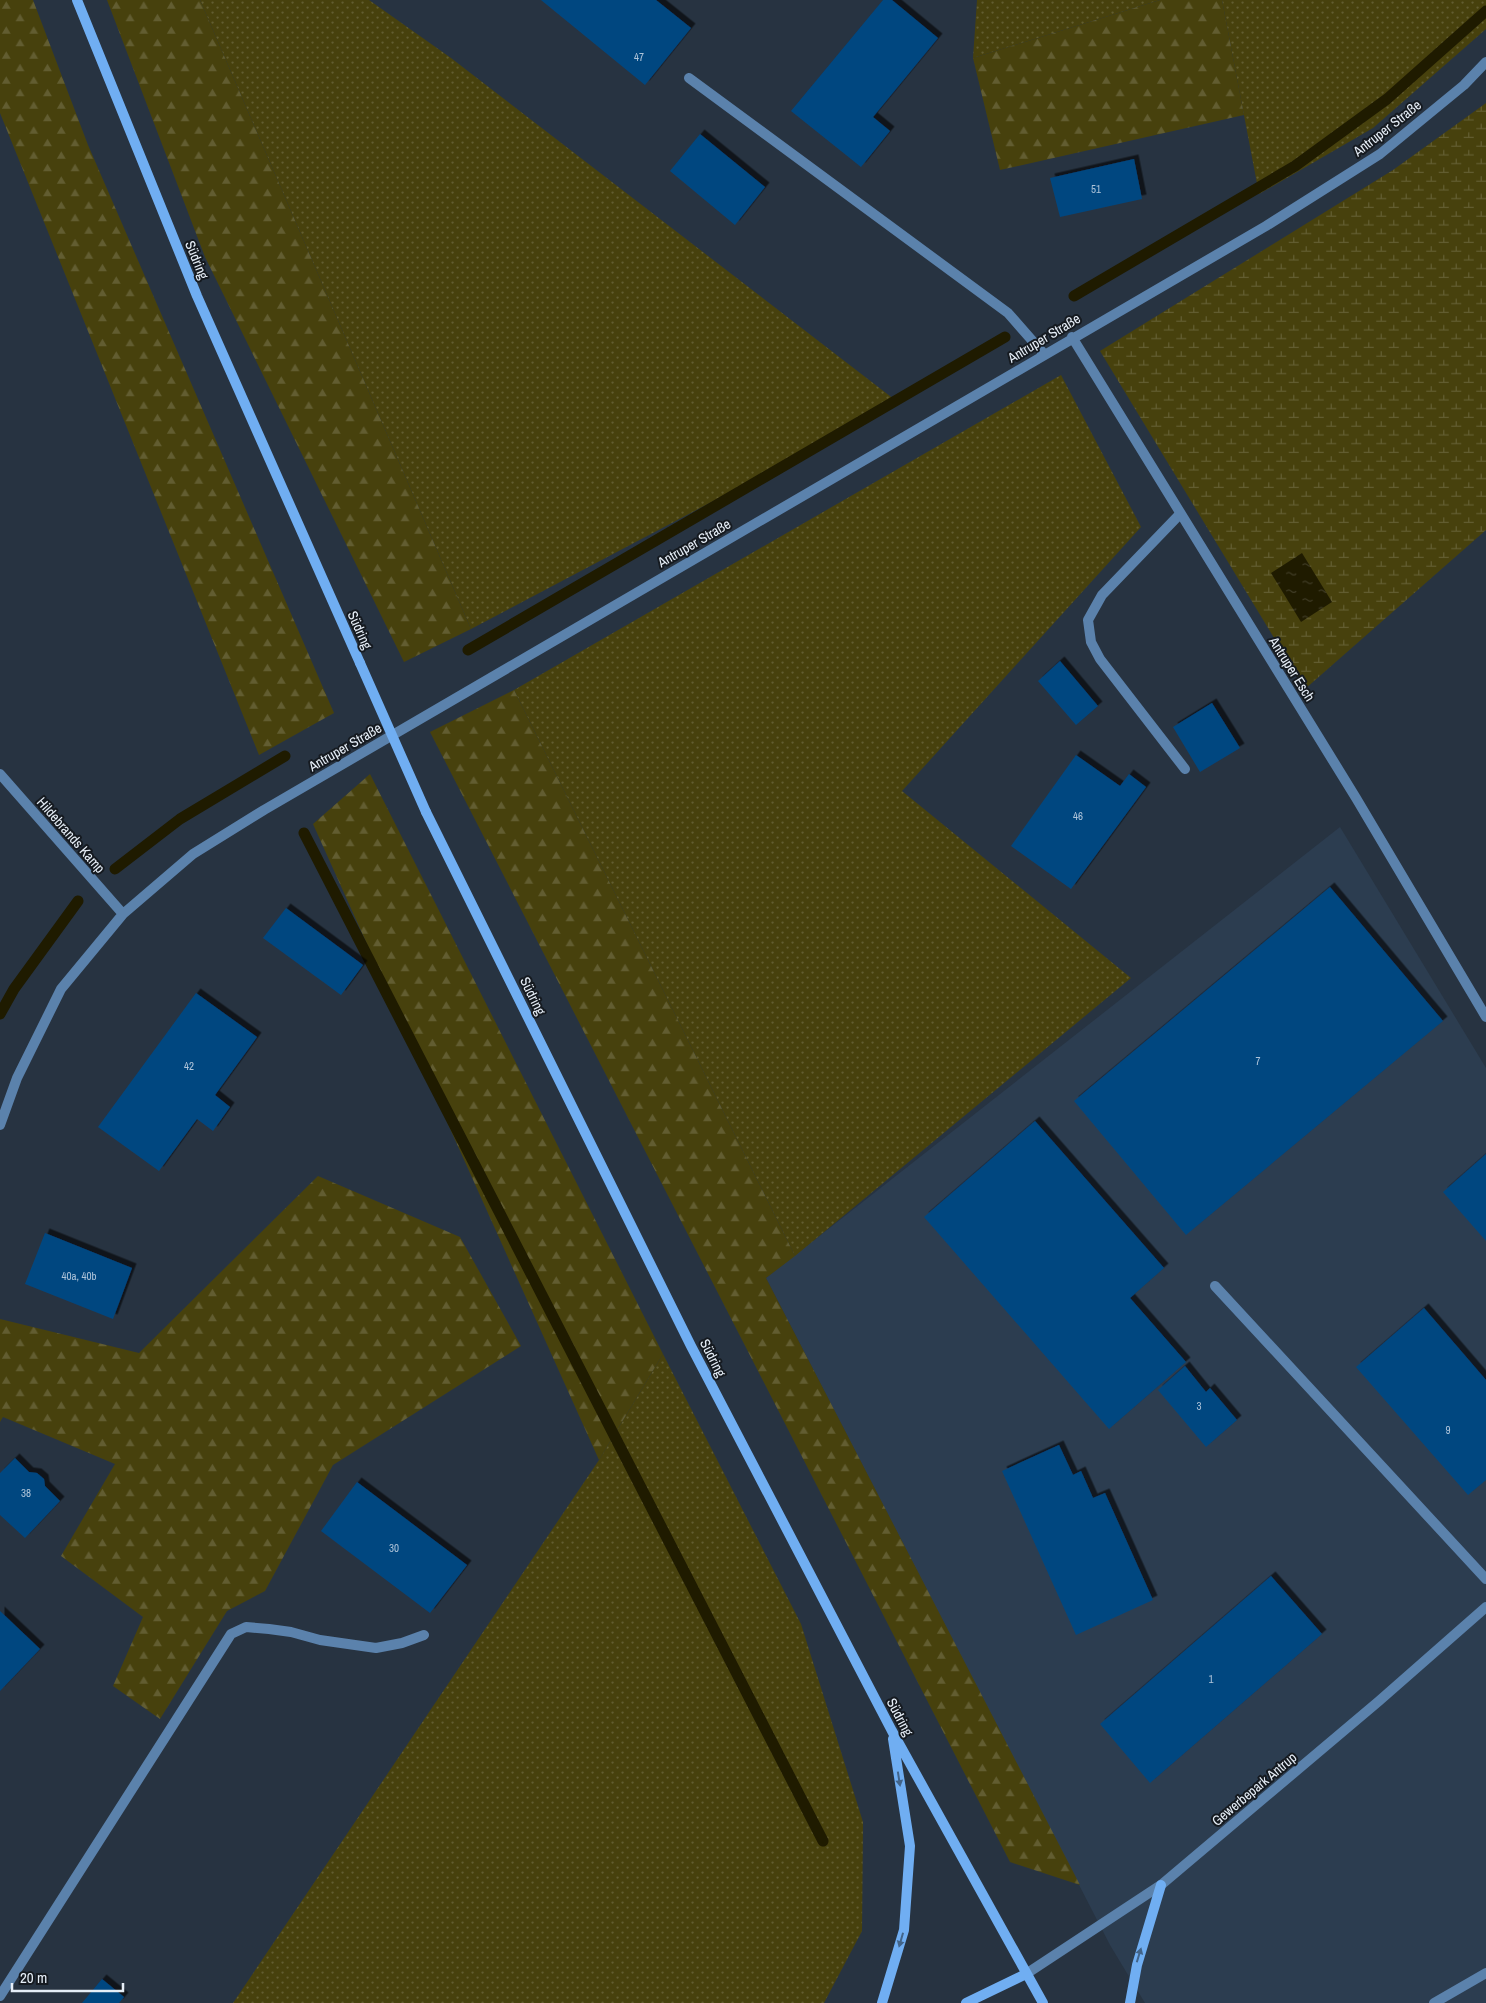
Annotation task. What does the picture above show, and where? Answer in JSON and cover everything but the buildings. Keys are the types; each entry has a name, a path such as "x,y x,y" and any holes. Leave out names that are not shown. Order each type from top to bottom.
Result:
{"main road":[{"name":"Südring","path":"77,0 197,296 426,812 691,1346 892,1731 1043,2003"},
{"path":"882,2003 904,1930 910,1846 892,1731"},
{"path":"1130,2003 1136,1965 1161,1885"},
{"path":"966,2003 1026,1974"}],"street":[{"name":"Antruper Straße","path":"0,1125 17,1078 61,989 123,914 193,854 264,810 1266,226 1380,154 1464,85 1486,62"},
{"path":"689,78 1008,313 1044,354"},
{"name":"Antruper Esch","path":"1072,338 1356,798 1486,1017"},
{"path":"1180,514 1102,596 1088,620 1091,642 1100,659 1185,769"},
{"name":"Hildebrands Kamp","path":"0,774 123,914"},
{"path":"1215,1286 1486,1578"},
{"name":"Gewerbepark Antrup","path":"1026,1974 1161,1885 1379,1701 1486,1607"},
{"path":"0,1996 231,1634 246,1627 269,1629 291,1632 320,1640 376,1648 402,1643 424,1635"},
{"path":"1434,2003 1486,1973"}],"shaded area":[{"path":"1340,827 1486,1068 1486,2003 1145,2003 1110,1945 766,1278"}],"green space":[{"path":"0,0 33,0 88,145 334,713 259,755 0,113"},
{"path":"107,0 200,0 471,629 404,662 205,257"},
{"path":"200,0 369,0 451,58 899,403 471,629"},
{"path":"977,0 1160,0 973,58"},
{"path":"1160,0 1222,0 1244,115 1000,170 973,58"},
{"path":"1222,0 1486,0 1486,29 1373,128 1259,194"},
{"path":"1486,103 1486,530 1305,689 1100,351 1393,170"},
{"path":"1061,375 1141,527 902,791 1131,978 795,1256 514,690"},
{"path":"514,690 795,1256 766,1278 1080,1885 1010,1862 430,732"},
{"path":"370,774 663,1354 599,1460 313,824"},
{"path":"318,1176 460,1237 521,1346 333,1465 265,1591 227,1611 160,1719 113,1686 143,1617 61,1556 115,1464 3,1417 0,1422 0,1319 139,1353"},
{"path":"663,1354 801,1624 863,1822 862,1931 824,2003 233,2003 599,1460"}],"water":[{"path":"1302,553 1332,602 1301,622 1271,573"}],"waterway":[{"path":"1074,296 1295,166 1387,99 1486,11"},
{"path":"468,650 1005,337"},
{"path":"115,869 180,819 285,756"},
{"path":"304,833 823,1841"},
{"path":"0,1014 14,989 78,901"}]}
